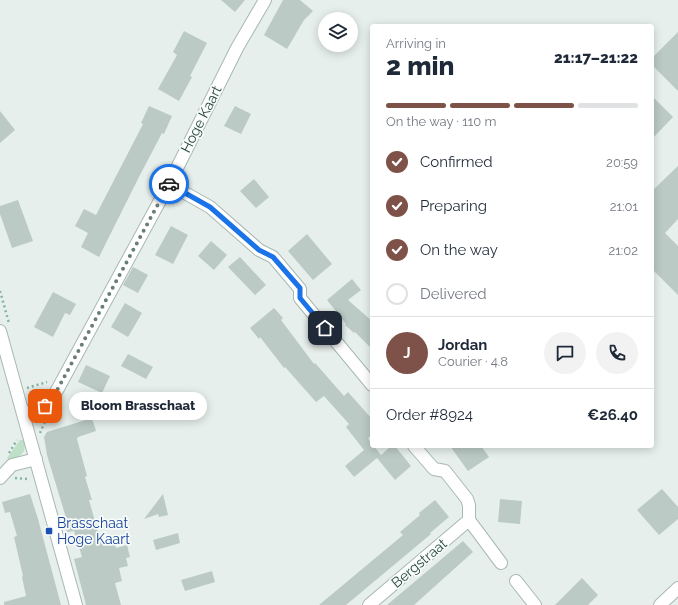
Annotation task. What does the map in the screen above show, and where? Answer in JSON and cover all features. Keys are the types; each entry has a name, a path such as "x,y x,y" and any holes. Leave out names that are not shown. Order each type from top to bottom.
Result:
{"street":[{"name":"Hoge Kaart","path":"45,406 50,402 55,394 169,184 236,48 265,0"},
{"path":"169,184 210,207 259,250 273,257 300,288 300,298 370,383"},
{"path":"0,331 76,605"},
{"path":"23,414 45,406"},
{"path":"416,448 434,469 445,471 467,499 469,505 469,520 501,563"},
{"path":"0,477 12,465 36,459"},
{"name":"Bergstraat","path":"370,605 469,520"},
{"path":"516,581 535,605"},
{"path":"660,605 678,588"}],"path":[{"path":"40,434 48,416 45,406"},
{"path":"0,477 4,479 17,478 34,480 41,478"}],"green space":[{"path":"20,440 24,440 25,444 23,453 10,460 7,458"}],"building":[{"path":"221,0 245,0 235,12"},
{"path":"283,0 300,0 313,11 304,20 287,49 264,35"},
{"path":"184,31 207,43 190,76 192,77 179,101 158,89 177,55 173,52"},
{"path":"678,32 678,91 654,67 654,56"},
{"path":"654,98 673,117 654,137"},
{"path":"149,106 172,116 164,134 162,133 140,175 99,257 81,247 88,233 75,226 84,209 96,215 143,124 141,123"},
{"path":"235,106 251,114 241,134 224,126"},
{"path":"0,111 15,130 0,143"},
{"path":"678,166 678,219 665,233 678,246 678,295 654,271 654,189"},
{"path":"254,179 269,197 256,208 240,191"},
{"path":"18,200 33,241 12,248 0,214 0,206"},
{"path":"171,226 188,235 173,264 155,255"},
{"path":"307,234 332,264 313,280 288,251"},
{"path":"211,241 227,255 214,270 198,256"},
{"path":"240,257 266,285 255,295 228,267"},
{"path":"133,267 148,275 138,293 123,285"},
{"path":"352,279 361,290 348,300 370,319 370,347 355,332 354,333 345,325 346,324 327,300"},
{"path":"53,292 76,304 70,315 65,313 53,337 34,327"},
{"path":"125,303 142,313 128,337 111,327"},
{"path":"274,308 283,318 281,320 314,364 315,363 344,396 348,392 370,417 370,436 368,438 370,448 376,448 381,455 389,448 397,448 411,466 395,480 377,458 354,477 345,466 364,450 346,427 349,424 324,396 316,402 285,367 284,368 260,337 259,339 250,328"},
{"path":"128,354 153,367 146,379 121,366"},
{"path":"86,365 110,376 102,393 78,382"},
{"path":"92,418 96,431 78,437 77,439 87,476 85,477 92,500 89,500 101,543 114,539 116,548 127,545 130,557 126,558 128,566 119,568 122,581 115,583 121,605 86,605 74,559 82,557 74,531 67,532 64,521 67,521 47,455 44,437 47,432"},
{"path":"451,448 482,448 489,457 468,471"},
{"path":"662,489 678,507 678,519 659,535 637,510"},
{"path":"30,494 61,605 4,605 4,602 26,596 14,537 17,536 10,512 5,513 2,502"},
{"path":"163,494 168,515 159,517 158,514 144,519"},
{"path":"500,499 522,501 520,524 498,522"},
{"path":"435,500 449,517 430,533 431,534 346,605 319,605 403,535 400,532 420,515 419,513"},
{"path":"178,533 180,543 156,550 153,540"},
{"path":"463,541 473,552 414,605 387,605"},
{"path":"212,571 215,582 185,591 181,580"},
{"path":"582,578 598,595 588,605 555,605"}],"way so far":[{"path":"45,406 50,402 55,394 169,184"}],"place":[{"name":"Bloom Brasschaat","path":"45,406"},
{"name":"Brasschaat Hoge Kaart","path":"49,531"}],"route":[{"path":"169,184 210,207 259,250 273,257 300,288 300,298 325,328"}]}
